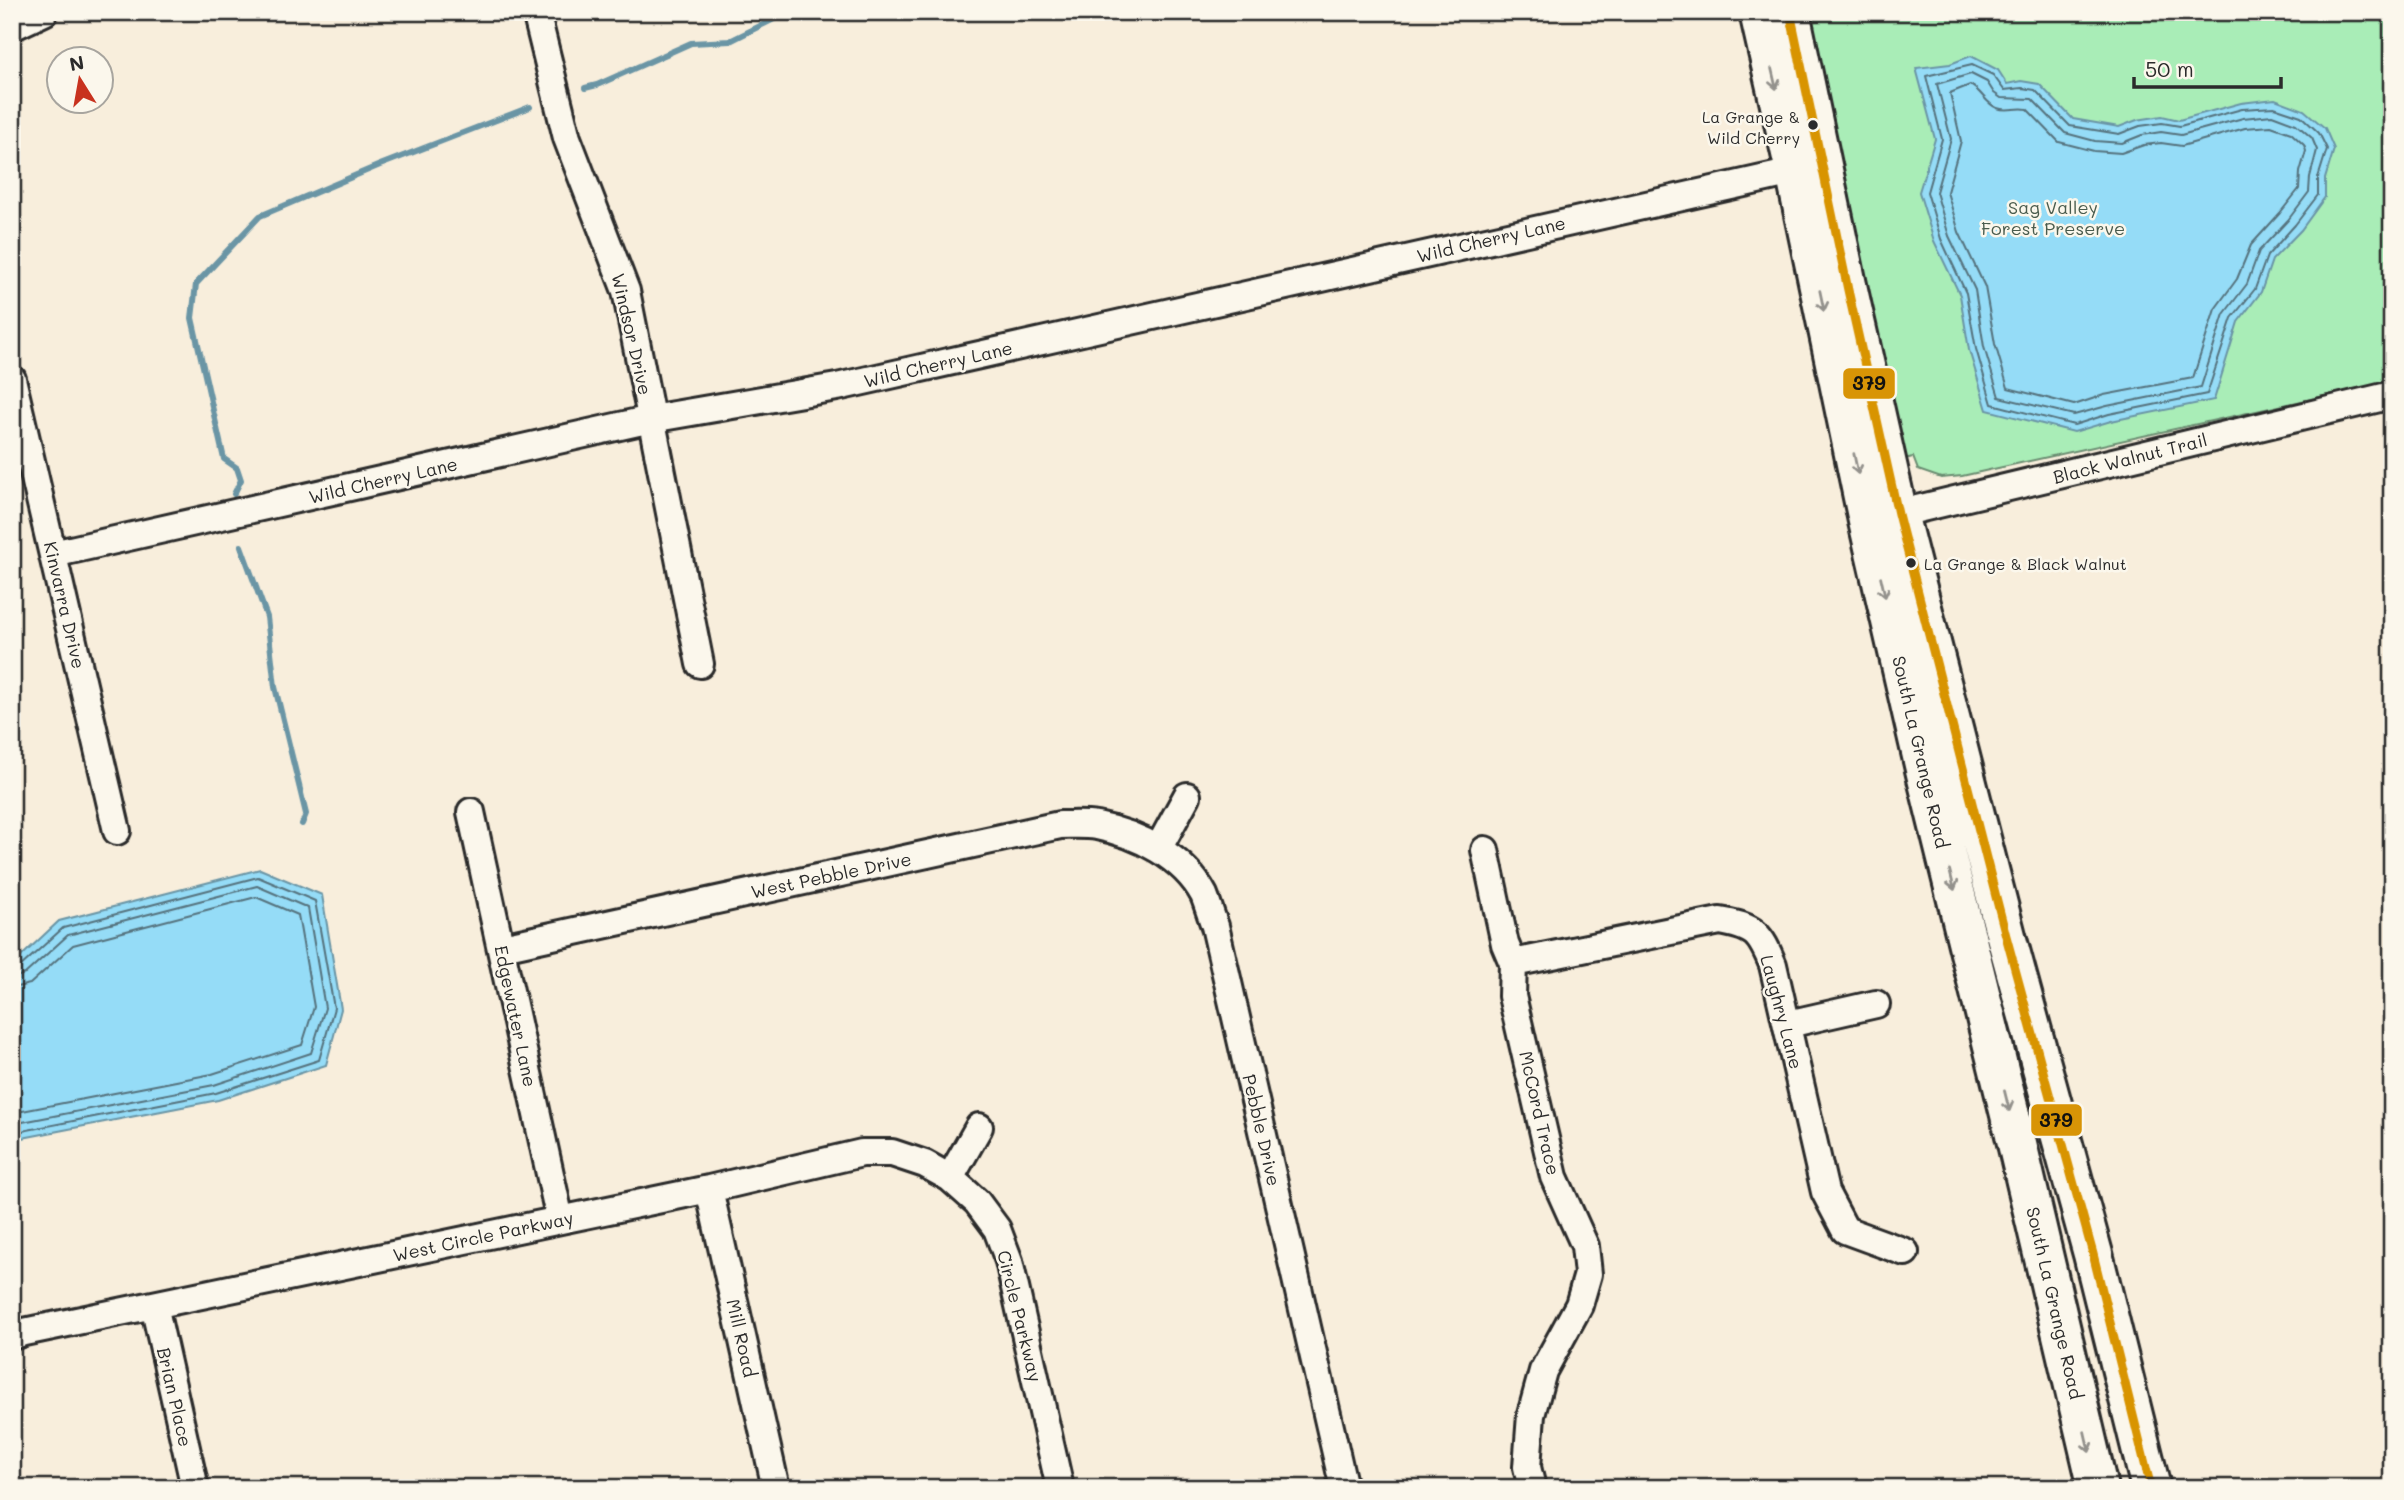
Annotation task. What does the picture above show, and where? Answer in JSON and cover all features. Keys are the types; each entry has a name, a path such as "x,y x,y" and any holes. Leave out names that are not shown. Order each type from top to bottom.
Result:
{"highway":[{"name":"South La Grange Road","path":"1759,12 1809,169"},
{"name":"South La Grange Road","path":"1790,12 1809,169 1883,517 1927,778 2098,1488"},
{"name":"South La Grange Road","path":"1883,517 2006,936 2093,1254 2151,1488"}],"street":[{"path":"12,27 44,12"},
{"name":"Windsor Drive","path":"536,12 567,138 626,291 700,664"},
{"name":"Wild Cherry Lane","path":"53,554 651,419 837,387 1809,169"},
{"name":"Kinvarra Drive","path":"12,379 117,831"},
{"name":"Black Walnut Trail","path":"1883,517 2392,395"},
{"path":"1158,849 1187,796"},
{"name":"Edgewater Lane","path":"471,812 560,1220"},
{"name":"West Pebble Drive","path":"502,947 1059,825 1095,826 1132,835 1158,849"},
{"name":"Pebble Drive","path":"1158,849 1182,868 1203,894 1215,926 1344,1488"},
{"name":"McCord Trace","path":"1485,850 1504,944 1513,962 1512,996 1554,1177 1585,1246 1587,1274 1579,1304 1544,1371 1531,1415 1527,1466 1532,1488"},
{"name":"Laughry Lane","path":"1513,962 1720,921 1744,925 1762,940 1773,965 1825,1192 1846,1230 1905,1252"},
{"path":"1787,1024 1876,1004"},
{"path":"950,1178 979,1126"},
{"name":"West Circle Parkway","path":"12,1336 709,1189 862,1153 892,1153 925,1164 950,1178"},
{"name":"Circle Parkway","path":"950,1178 977,1202 997,1229 1009,1261 1060,1488"},
{"name":"Mill Road","path":"709,1189 776,1488"},
{"name":"Brian Place","path":"154,1305 195,1488"}],"green space":[{"name":"Sag Valley Forest Preserve","path":"1800,12 2392,12 2392,381 1962,476 1941,478 1918,470 1913,457 1896,461"}],"water":[{"path":"1971,56 1998,70 2007,84 2021,81 2039,84 2073,119 2119,127 2137,120 2162,116 2179,120 2241,103 2275,99 2304,110 2325,128 2334,149 2325,179 2325,197 2301,230 2272,260 2261,292 2238,322 2214,400 2111,421 2074,432 1987,410 1969,350 1960,295 1934,241 1919,192 1935,139 1916,68 1950,64"},
{"path":"260,869 322,895 341,1009 326,1065 218,1100 12,1140 12,965 59,921"}],"waterway":[{"path":"585,88 691,43 730,41 780,16 796,12"},
{"path":"234,494 241,480 237,468 224,459 192,318 196,284 260,216 380,165 530,107"},
{"path":"241,546 267,617 275,687 306,814 302,824"}],"transit line":[{"name":"379","path":"1790,12 1898,514 2006,936 2093,1254 2151,1488"}],"place":[{"name":"La Grange & Wild Cherry","path":"1813,125"},
{"name":"La Grange & Black Walnut","path":"1911,563"}]}
